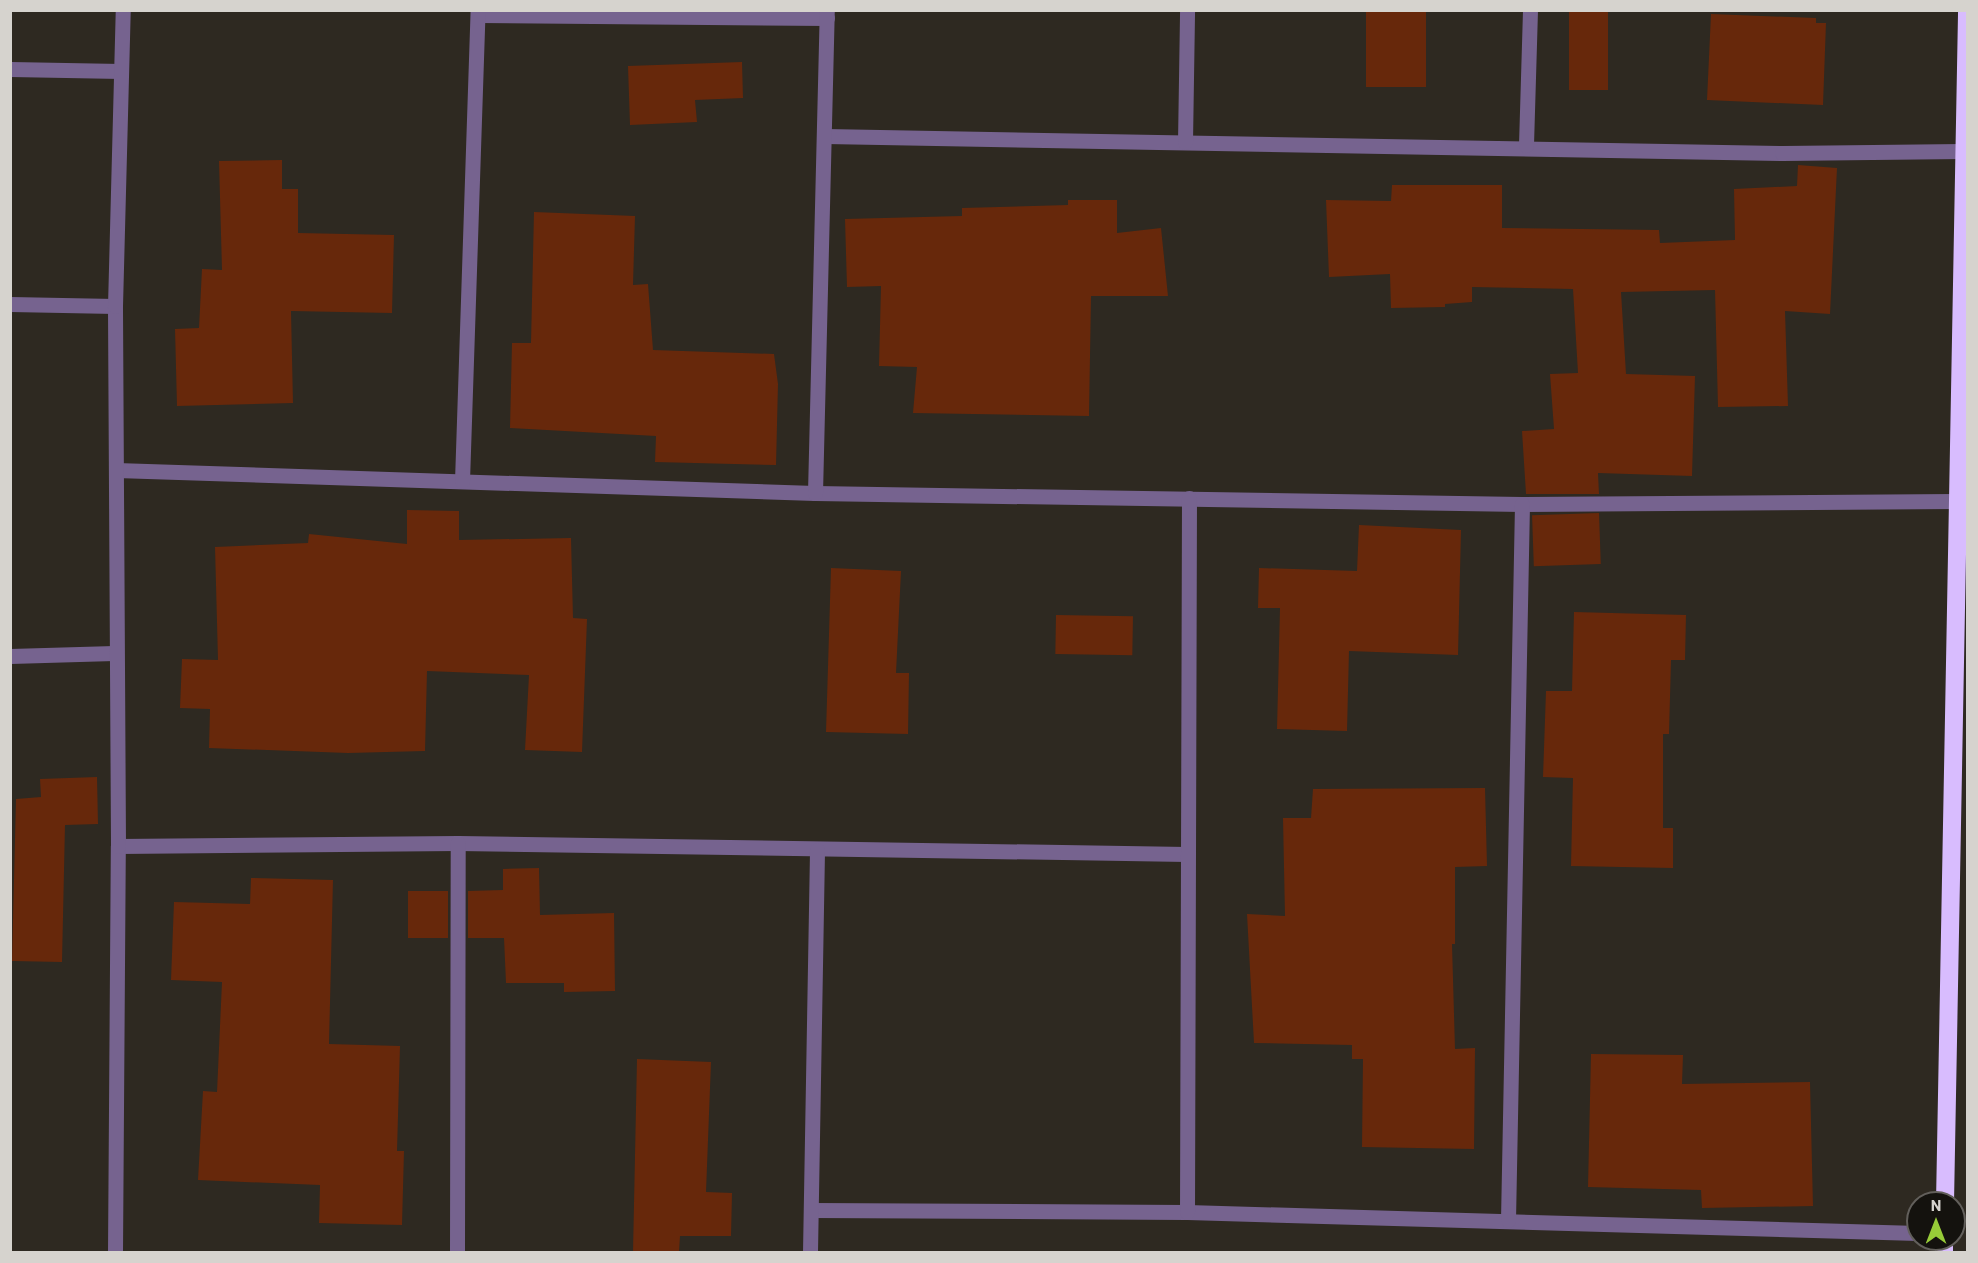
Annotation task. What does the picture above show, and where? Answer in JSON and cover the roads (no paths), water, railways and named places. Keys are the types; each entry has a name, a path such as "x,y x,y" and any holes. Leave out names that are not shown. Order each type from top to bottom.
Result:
{"highway":[{"path":"1945,1191 1955,501 1966,10"}],"street":[{"path":"115,1252 118,846 114,653 115,306 123,10"},
{"path":"1185,142 1187,10"},
{"path":"1526,146 1530,10"},
{"path":"462,481 478,13 827,14 815,493"},
{"path":"10,69 121,71"},
{"path":"825,136 1526,146 1782,153 1962,151"},
{"path":"10,304 115,306"},
{"path":"116,470 815,493 1522,504 1955,501"},
{"path":"1187,1212 1189,498"},
{"path":"1508,1220 1522,504"},
{"path":"10,656 114,653"},
{"path":"118,846 458,843 1187,854"},
{"path":"457,1252 458,843"},
{"path":"810,1252 816,850"},
{"path":"811,1210 1187,1212 1906,1233"}]}
